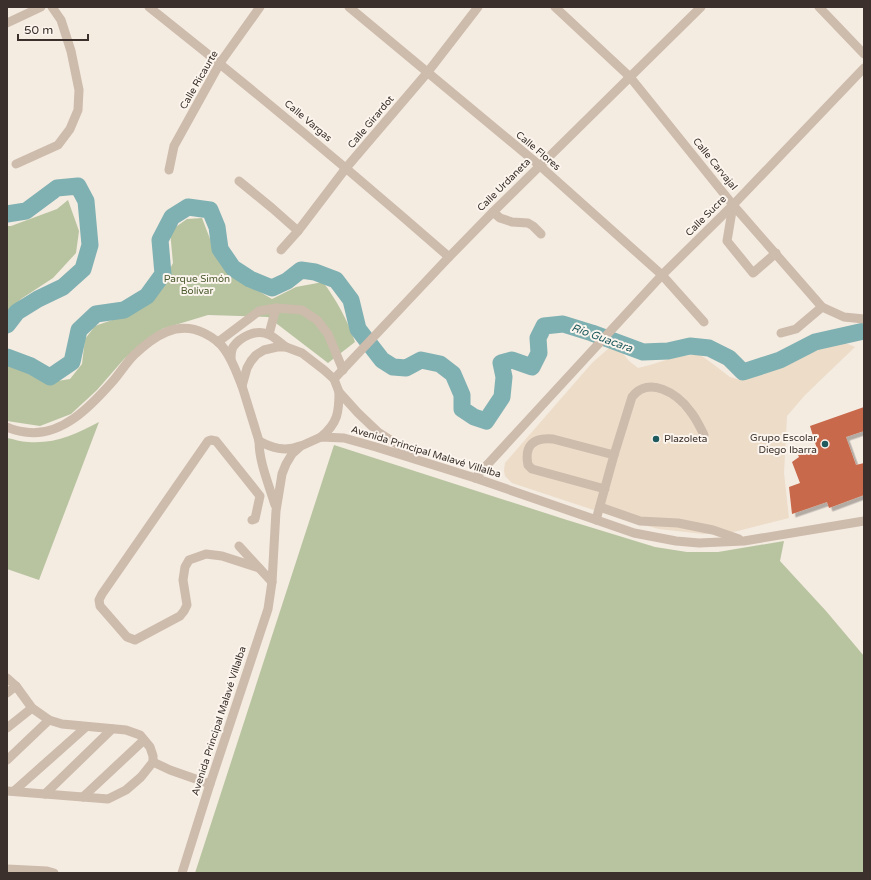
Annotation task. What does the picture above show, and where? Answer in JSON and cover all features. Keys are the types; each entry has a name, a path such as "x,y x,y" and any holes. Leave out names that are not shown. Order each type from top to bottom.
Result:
{"street":[{"path":"7,23 41,7"},
{"path":"16,164 58,145 70,129 78,110 79,90 71,51 61,20 52,7"},
{"name":"Calle Vargas","path":"149,7 220,63 346,168 449,257"},
{"name":"Calle Ricaurte","path":"169,170 174,146 220,63 260,7"},
{"name":"Calle Flores","path":"349,7 539,165 662,275 704,322"},
{"name":"Calle Girardot","path":"281,250 298,231 346,168 427,73 478,7"},
{"name":"Calle Carvajal","path":"555,7 630,77 733,205 822,306 844,317 864,319"},
{"name":"Calle Urdaneta","path":"334,379 449,257 539,165 701,7"},
{"path":"819,7 864,54"},
{"name":"Calle Sucre","path":"475,478 662,275 733,205 864,68"},
{"path":"239,182 298,231"},
{"path":"733,205 727,241 753,273 776,253"},
{"path":"493,212 500,218 512,222 528,223 541,234"},
{"path":"781,332 796,329 822,306"},
{"path":"269,334 276,308"},
{"path":"218,342 259,311 276,308 302,310 317,320 328,334 345,367"},
{"path":"7,427 33,433 57,429 82,413 113,382 134,356 163,333 177,328 198,330 218,342 225,349 242,386 259,441 264,470 276,510"},
{"path":"230,359 233,347 241,339 249,334 263,332 269,334 286,347 302,353 334,379 339,392 339,411 330,430 321,437"},
{"path":"242,386 247,368 256,355 264,350 277,347 286,347"},
{"path":"596,520 632,397 636,392 652,386 662,388 678,397 691,411 704,436"},
{"path":"339,392 378,432 422,461"},
{"name":"Avenida Principal Malavé Villalba","path":"182,873 268,609 272,582 276,510 282,474 292,454 301,446 321,437 344,438 475,478 634,533 676,541 699,543 744,541 864,521"},
{"path":"605,489 532,469 528,465 526,458 528,450 531,444 536,440 543,438 553,439 614,455"},
{"path":"252,520 255,519 260,496 216,441 208,441 102,594 99,600 100,606 127,637 135,640 180,616 184,611 187,605 183,580 185,568 189,560 206,554 222,556 259,568"},
{"path":"259,441 266,445 285,450 301,446"},
{"path":"600,507 640,521 678,523 713,530 744,541"},
{"path":"240,546 272,582"},
{"path":"7,678 16,686 32,708 49,720 62,724 126,730 140,735 150,747 153,756 153,762 141,777 126,790 108,799 10,791"},
{"path":"7,693 16,686"},
{"path":"7,728 32,708"},
{"path":"7,760 49,720"},
{"path":"10,791 86,727"},
{"path":"45,794 112,729"},
{"path":"83,797 144,740"},
{"path":"153,762 170,770 210,784"},
{"path":"7,869 47,871 54,873"}],"green space":[{"path":"68,200 79,231 76,253 53,278 21,299 7,314 7,226 11,226 57,209"},
{"name":"Parque Simón Bolívar","path":"202,218 215,252 227,272 272,299 296,287 323,282 341,310 355,342 328,363 268,317 208,315 162,329 124,359 97,390 71,414 40,426 7,421 7,362 45,383 70,379 82,364 85,339 95,326 138,311 154,300 173,263 170,231 187,219"},
{"path":"99,422 39,580 7,569 7,438 25,442 57,440"},
{"path":"334,445 655,547 687,552 718,552 784,541 780,561 826,611 864,656 864,873 195,873"}],"shaded area":[{"name":"Plazoleta","path":"828,337 855,347 805,395 787,416 784,473 789,518 726,534 704,534 659,529 621,519 512,483 505,476 505,463 592,363 609,348 620,350 629,361 638,368 676,357 699,354 730,377 741,380 762,375 798,353 809,344"}],"building":[{"path":"864,407 864,431 846,437 856,465 864,463 864,495 829,508 827,502 792,514 789,487 800,483 792,462 799,457 798,455 817,449 810,426"}],"waterway":[{"name":"Río Guacara","path":"7,214 26,211 57,188 78,186 86,201 90,245 83,269 63,287 38,299 17,312 7,325"},
{"name":"Río Guacara","path":"7,357 31,366 50,377 72,362 79,330 96,314 124,310 147,296 163,274 160,240 172,217 188,207 210,210 217,227 220,249 233,268 250,279 272,288 287,281 301,270 315,272 336,280 351,300 358,329 382,360 393,367 406,368 421,360 440,364 453,374 462,395 462,409 474,417 486,421 502,397 504,377 501,363 512,360 532,367 539,353 538,338 544,326 563,324 643,352 668,351 690,346 709,348 729,358 743,372 780,360 815,342 864,331"}],"place":[{"name":"Plazoleta","path":"656,439"},
{"name":"Grupo Escolar Diego Ibarra","path":"825,444"}]}
